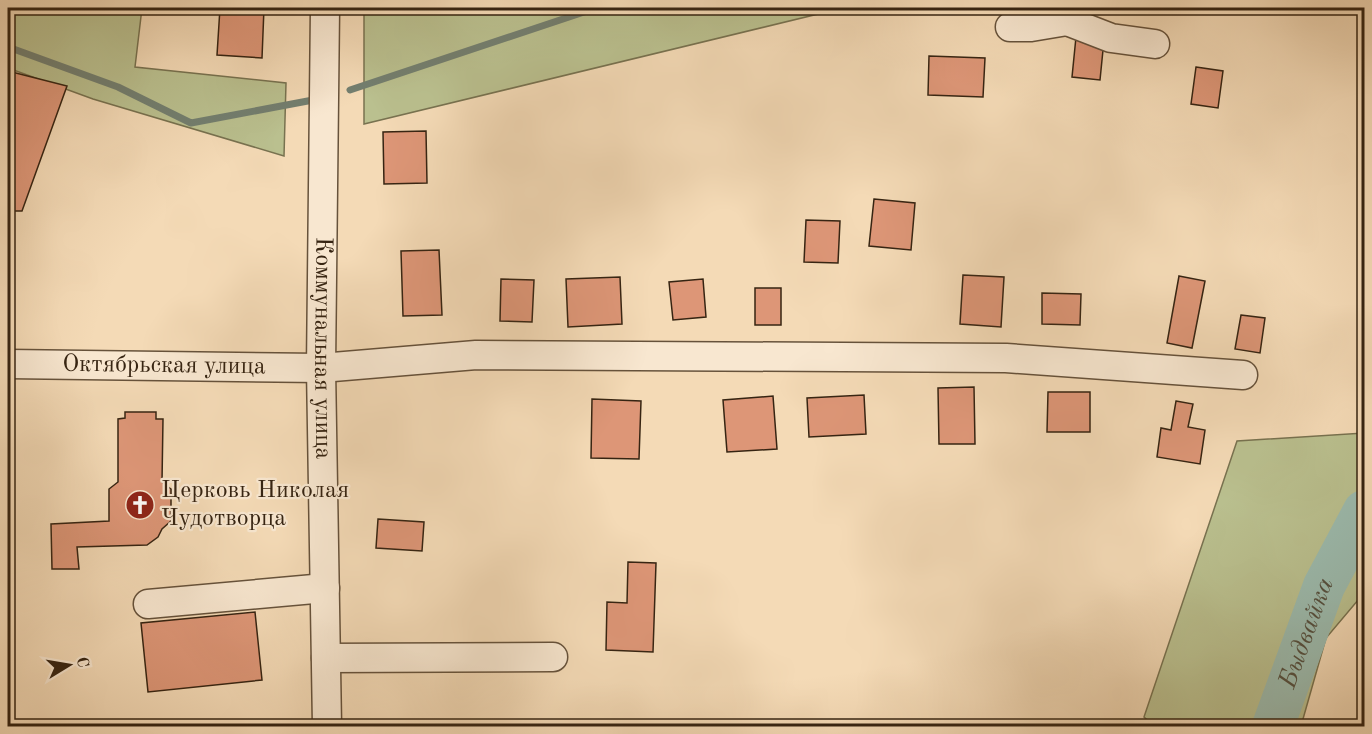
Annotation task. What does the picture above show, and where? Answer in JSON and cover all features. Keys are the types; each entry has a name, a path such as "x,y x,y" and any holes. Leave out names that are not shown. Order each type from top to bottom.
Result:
{"street":[{"name":"Коммунальная улица","path":"325,8 321,368 327,726"},
{"path":"1010,27 1031,27 1072,14 1111,38 1155,44"},
{"name":"Октябрьская улица","path":"8,364 321,368 476,355 1006,358 1243,375"},
{"path":"148,603 325,588"},
{"path":"326,658 553,657"},
{"path":"409,658 460,672"}],"green space":[{"path":"8,8 142,8 135,67 286,83 284,156 93,99 8,68"},
{"path":"364,8 843,8 364,124"},
{"path":"1364,433 1364,593 1326,638 1301,726 1154,726 1144,717 1237,441"}],"building":[{"path":"220,8 264,8 262,58 217,55"},
{"path":"1076,37 1104,40 1100,80 1072,77"},
{"path":"929,56 985,58 983,97 928,95"},
{"path":"1196,67 1223,71 1218,108 1191,104"},
{"path":"8,71 67,86 22,211 8,211"},
{"path":"426,131 427,183 384,184 383,132"},
{"path":"874,199 915,203 911,250 869,246"},
{"path":"806,220 840,221 838,263 804,262"},
{"path":"439,250 442,315 403,316 401,251"},
{"path":"963,275 1004,277 1001,327 960,324"},
{"path":"1179,276 1205,281 1192,348 1167,343"},
{"path":"620,277 622,324 568,327 566,279"},
{"path":"501,279 534,280 532,322 500,321"},
{"path":"703,279 706,317 673,320 669,282"},
{"path":"755,288 781,288 781,325 755,325"},
{"path":"1042,293 1081,294 1080,325 1042,324"},
{"path":"1241,315 1265,318 1260,353 1235,349"},
{"path":"974,387 975,444 939,444 938,388"},
{"path":"1048,392 1090,392 1090,432 1047,432"},
{"path":"864,395 866,434 809,437 807,398"},
{"path":"773,396 777,449 727,452 723,400"},
{"path":"592,399 641,401 639,459 591,458"},
{"path":"1176,401 1193,404 1188,427 1205,430 1200,464 1157,457 1161,428 1171,430"},
{"name":"Церковь Николая Чудотворца","path":"125,412 156,412 156,419 163,419 162,482 171,489 171,521 162,529 158,537 147,545 77,547 79,569 52,569 51,524 109,521 109,489 118,482 118,419 125,418"},
{"path":"378,519 424,522 422,551 376,548"},
{"path":"628,562 656,563 653,652 606,650 607,602 627,603"},
{"path":"255,612 262,680 148,692 141,623"}],"waterway":[{"path":"350,90 596,8"},
{"path":"8,47 118,87 191,123 313,100"},
{"name":"Быдвайка","path":"1273,726 1324,586 1364,511"}],"place":[{"name":"Церковь Николая Чудотворца","path":"140,505"}]}
